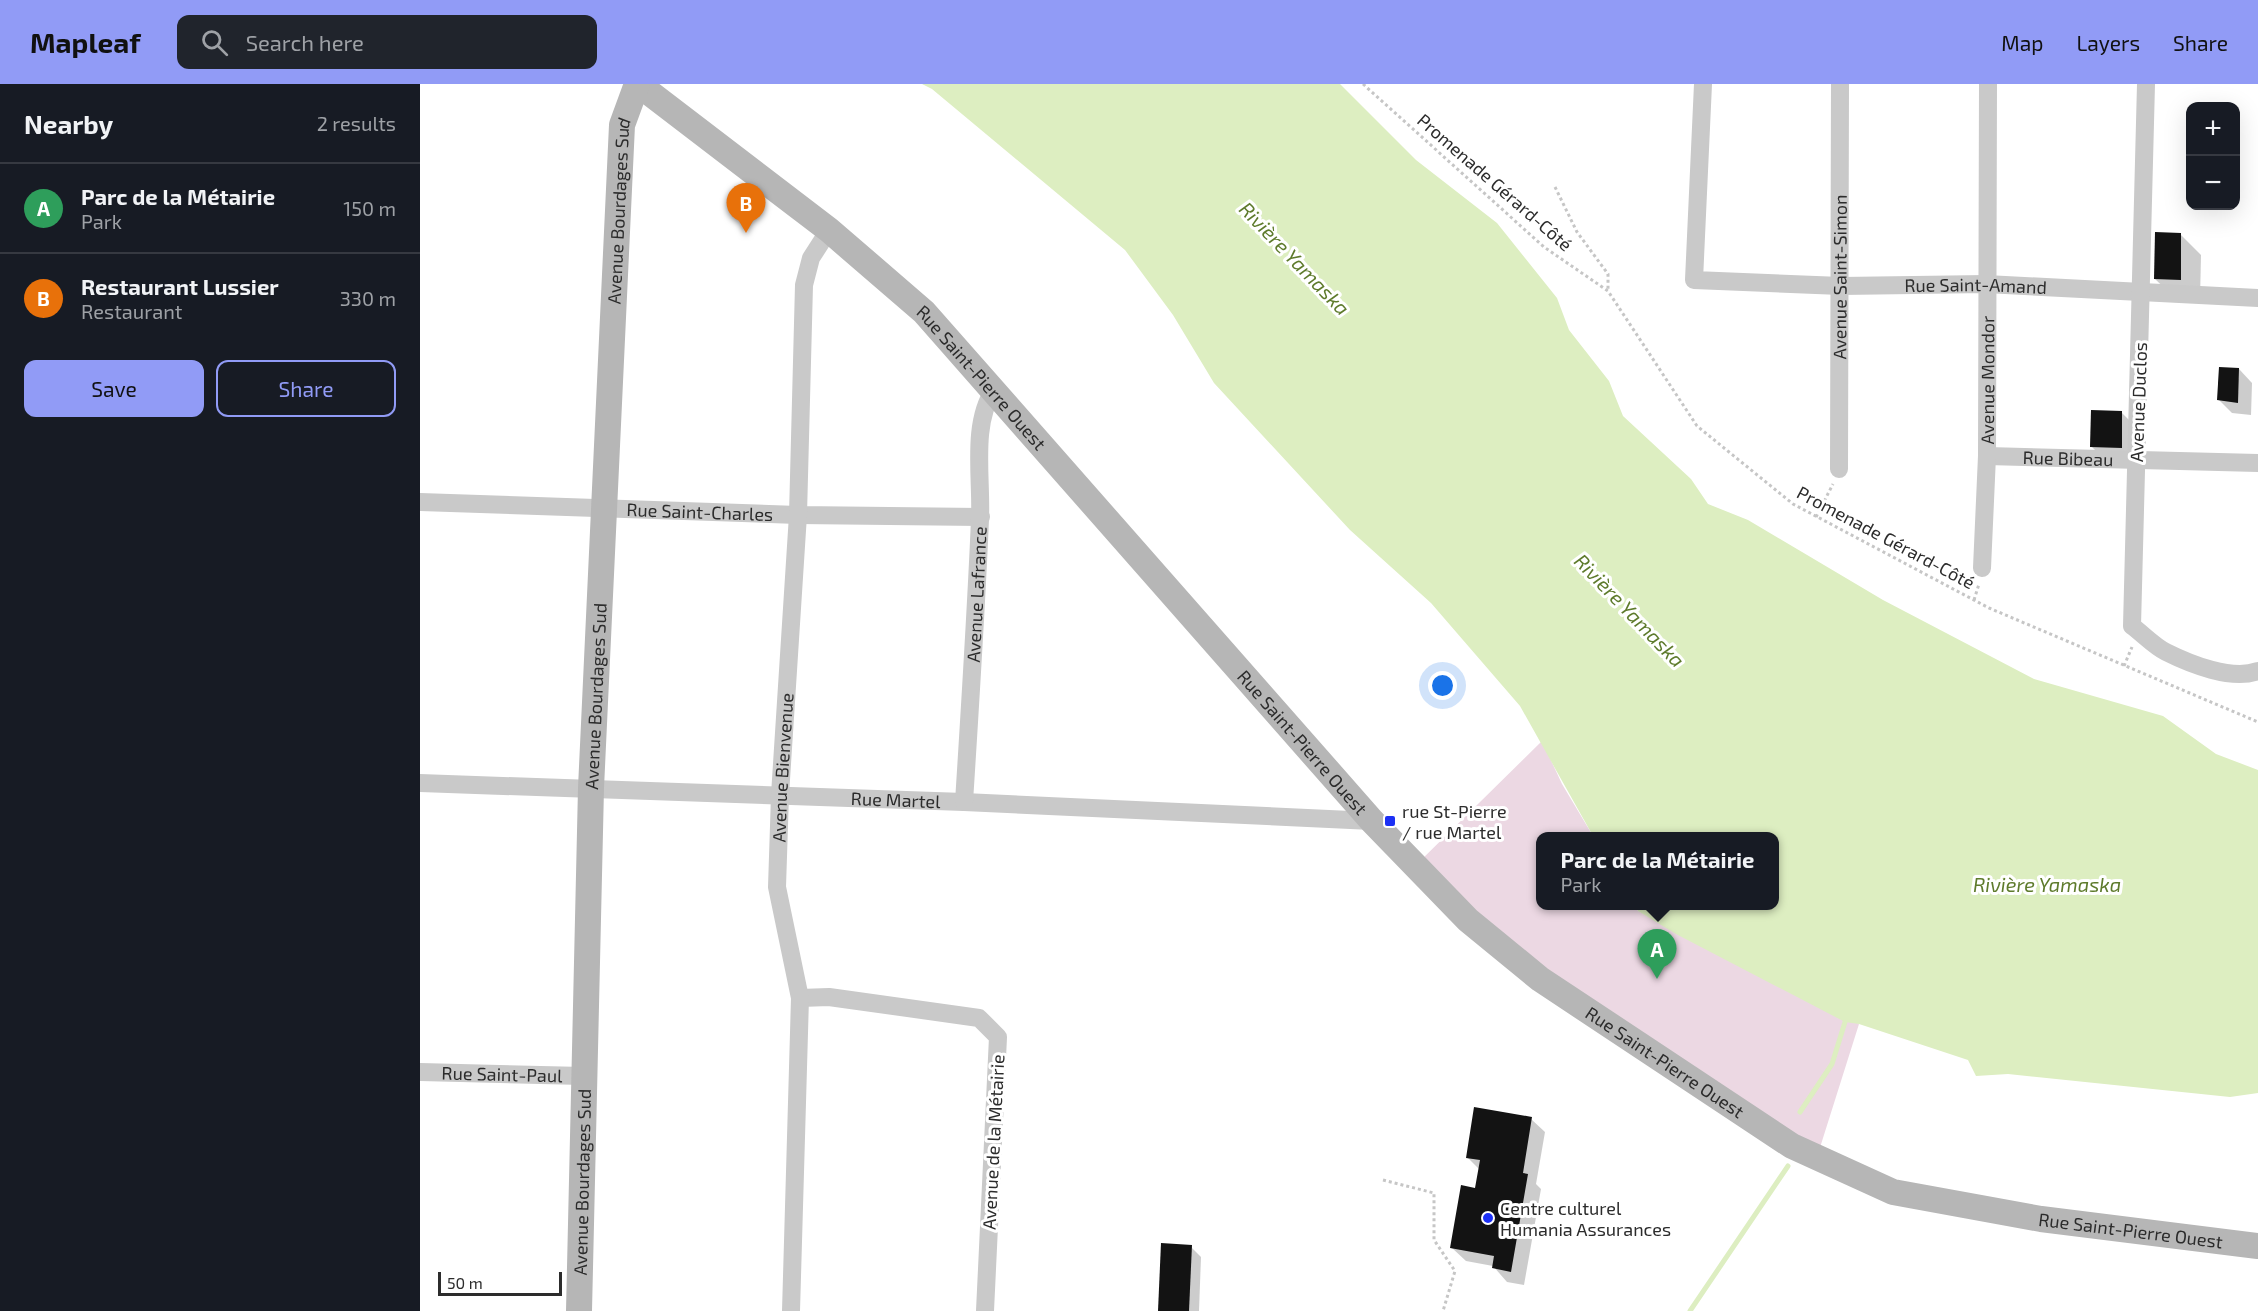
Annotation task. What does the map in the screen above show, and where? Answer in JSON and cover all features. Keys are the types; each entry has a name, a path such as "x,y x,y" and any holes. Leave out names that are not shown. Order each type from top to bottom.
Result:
{"street":[{"name":"Rue Saint-Pierre Ouest","path":"637,84 829,230 924,312 1372,821 1468,920 1540,979 1792,1146 1893,1192 2041,1219 2258,1246"},
{"name":"Avenue Bourdages Sud","path":"579,1311 591,788 622,125 637,84"},
{"name":"Rue Saint-Amand","path":"1702,84 1694,280 1841,286 1986,284 2258,298"},
{"name":"Avenue Saint-Simon","path":"1839,469 1840,84"},
{"name":"Avenue Mondor","path":"1981,576 1987,456 1988,84"},
{"name":"Avenue Duclos","path":"2146,84 2132,626 2165,652 2215,670 2249,674 2258,671"},
{"name":"Avenue Bienvenue","path":"791,1311 800,998 777,886 780,795 798,515 804,285 811,258 829,230"},
{"name":"Avenue Lafrance","path":"964,802 981,517 984,404 994,390"},
{"name":"Rue Bibeau","path":"1987,456 2258,463"},
{"name":"Rue Saint-Charles","path":"420,502 798,515 981,517"},
{"name":"Rue Martel","path":"420,783 964,802 1372,821"},
{"name":"Avenue de la Métairie","path":"800,998 829,996 979,1018 998,1037 985,1311"},
{"name":"Rue Saint-Paul","path":"420,1072 584,1076"}],"path":[{"name":"Promenade Gérard-Côté","path":"1364,84 1544,247 1608,291 1697,426 1793,504 1974,600 2258,722"},
{"name":"Promenade Gérard-Côté","path":"1555,187 1576,232 1608,274 1608,291"},
{"path":"1816,517 1830,489"},
{"path":"1974,600 1981,576"},
{"path":"2124,666 2130,653"},
{"path":"1383,1180 1434,1192 1434,1240 1455,1271 1443,1311"}],"shaded area":[{"path":"1542,741 1562,784 1591,832 1536,832 1536,910 1637,910 1859,1024 1817,1157 1614,1029 1415,866"}],"water":[{"name":"Rivière Yamaska","path":"922,84 1340,84 1416,160 1497,223 1557,298 1569,330 1609,381 1623,416 1691,479 1708,504 1748,520 1883,600 2034,679 2163,716 2216,754 2258,770 2258,1093 2230,1097 2008,1074 1976,1076 1968,1060 1859,1024 1845,1022 1676,934 1638,911 1779,910 1779,832 1591,832 1520,706 1431,603 1350,530 1214,383 1173,315 1125,250 932,89"}],"building":[{"path":"2155,232 2181,233 2181,280 2154,279"},
{"path":"2219,367 2239,368 2238,403 2217,400"},
{"path":"2091,410 2122,411 2122,448 2090,447"},
{"name":"Centre culturel Humania Assurances","path":"1474,1107 1532,1117 1523,1173 1528,1174 1511,1272 1492,1268 1494,1256 1450,1248 1461,1185 1475,1188 1480,1160 1466,1158"},
{"path":"1161,1243 1192,1245 1189,1311 1158,1311"}],"waterway":[{"path":"1800,1112 1832,1064 1845,1022"},
{"path":"1690,1311 1788,1166"}],"place":[{"name":"Restaurant Lussier","path":"746,233"},
{"name":"rue St-Pierre / rue Martel","path":"1390,821"},
{"name":"Parc de la Métairie","path":"1657,979"},
{"name":"Centre culturel Humania Assurances","path":"1488,1218"}]}
